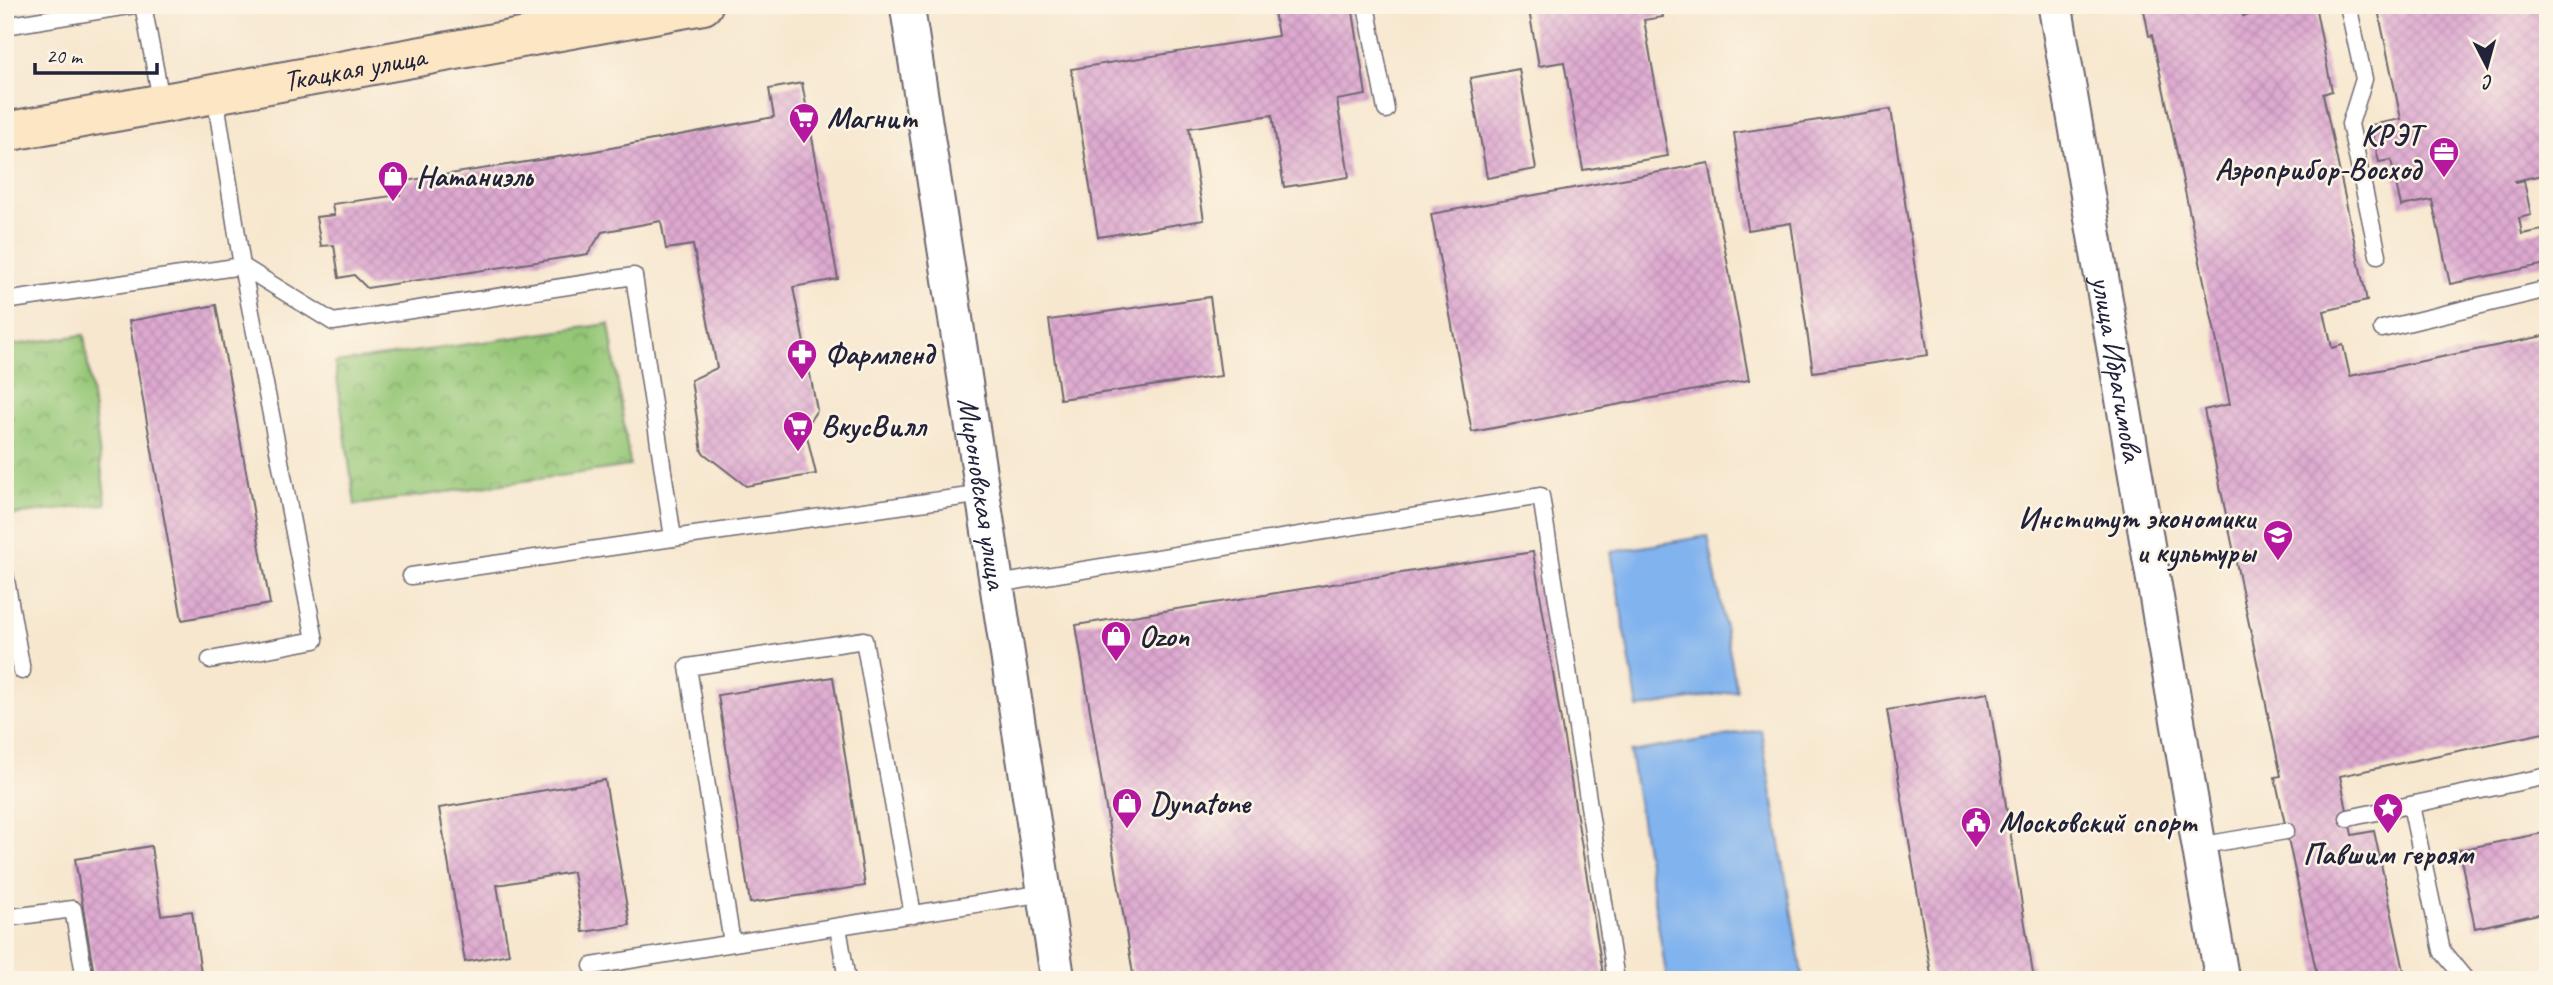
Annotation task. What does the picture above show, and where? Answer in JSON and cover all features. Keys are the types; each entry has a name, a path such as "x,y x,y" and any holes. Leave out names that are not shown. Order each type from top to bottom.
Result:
{"street":[{"name":"Ткацкая улица","path":"5,132 703,5"},
{"name":"Мироновская улица","path":"907,5 1058,980"},
{"name":"улица Ибрагимова","path":"2055,5 2222,980"}],"lane":[{"path":"5,26 134,5"},
{"path":"143,5 162,105"},
{"path":"1366,5 1386,110"},
{"path":"2348,5 2364,79 2350,124 2378,255"},
{"path":"210,660 315,640 242,266 215,95"},
{"path":"5,301 242,266 333,322 634,276 674,538"},
{"path":"2382,329 2548,289"},
{"path":"411,576 982,494"},
{"path":"997,584 1541,496 1616,980"},
{"path":"5,574 22,671"},
{"path":"732,943 688,667 864,640 913,915"},
{"path":"2348,818 2548,776"},
{"path":"2410,805 2442,951 2466,980"},
{"path":"2198,846 2286,831"},
{"path":"592,966 1044,893"},
{"path":"5,918 73,909 85,980"},
{"path":"838,927 847,980"}],"green space":[{"path":"609,324 630,466 355,505 335,363"},
{"path":"84,335 106,504 13,515 5,455 5,346"}],"water":[{"path":"1708,536 1737,691 1638,708 1611,552"},
{"path":"1761,730 1803,980 1667,980 1630,752"}],"building":[{"path":"1273,5 1352,5 1366,95 1337,100 1349,177 1284,187 1272,115 1189,128 1204,220 1098,237 1071,69 1278,36"},
{"path":"1528,5 1661,5 1663,17 1644,20 1668,156 1583,170 1564,62 1539,66"},
{"path":"2143,5 2241,5 2243,16 2296,5 2315,5 2332,91 2323,94 2367,301 2324,311 2332,348 2343,345 2350,376 2548,335 2548,732 2340,776 2352,835 2374,831 2406,980 2318,980 2275,777 2281,776 2204,410 2230,404 2152,35 2149,36"},
{"name":"КРЭТ Аэроприбор-Восход","path":"2377,5 2548,5 2548,174 2514,181 2524,181 2531,215 2519,218 2522,234 2547,229 2548,253 2544,254 2546,264 2450,284 2432,200 2401,206 2391,160 2379,162 2371,125 2401,119"},
{"path":"1519,69 1536,169 1487,178 1470,78"},
{"path":"802,83 838,279 793,287 817,410 805,428 816,474 746,486 702,452 691,380 717,368 693,245 666,249 661,221 602,232 588,254 367,288 354,275 339,278 334,245 321,246 316,217 334,215 332,204 400,195 399,182 590,152 774,117 769,89"},
{"path":"1891,109 1928,355 1813,372 1791,223 1748,230 1734,133"},
{"path":"1709,163 1749,380 1472,432 1431,214"},
{"path":"1210,297 1221,376 1060,399 1049,320"},
{"path":"216,305 270,604 182,620 129,321"},
{"path":"1533,552 1604,980 1134,980 1076,625"},
{"path":"833,677 865,886 750,903 718,695"},
{"path":"1988,693 2034,980 1932,980 1887,710"},
{"path":"605,780 630,925 583,932 573,872 497,885 509,954 465,962 439,808"},
{"path":"2548,832 2548,912 2475,928 2459,850"},
{"path":"151,846 161,915 192,911 202,980 95,980 75,859"}],"place":[{"name":"Магнит","path":"804,145"},
{"name":"КРЭТ Аэроприбор-Восход","path":"2444,179"},
{"name":"Натаниэль","path":"393,203"},
{"name":"Фармленд","path":"802,381"},
{"name":"ВкусВилл","path":"798,453"},
{"name":"Институт экономики и культуры","path":"2278,562"},
{"name":"Ozon","path":"1116,663"},
{"name":"Dynatone","path":"1127,830"},
{"name":"Павшим героям","path":"2388,835"},
{"name":"Московский спорт","path":"1976,849"}]}
